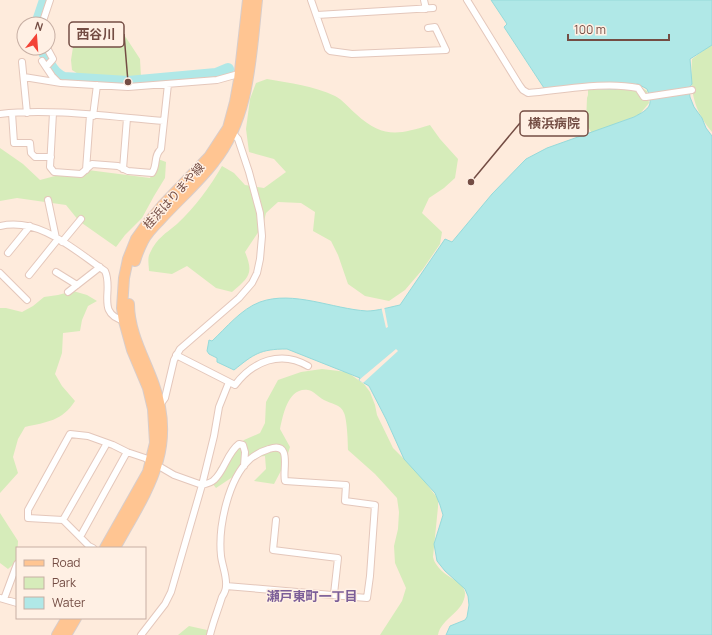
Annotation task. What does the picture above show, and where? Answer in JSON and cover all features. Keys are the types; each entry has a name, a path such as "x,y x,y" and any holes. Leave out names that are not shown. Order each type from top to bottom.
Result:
{"main road":[{"name":"桂浜はりまや線","path":"107,547 155,463 153,409 148,388 132,350 127,321 130,279 135,260 143,241 170,209 216,161 233,133 242,105 248,0"},
{"name":"桂浜はりまや線","path":"116,547 144,497 162,444 163,423 155,386 122,308 124,278 128,259 136,239 146,225 209,157 228,128 244,73 256,0"},
{"path":"57,635 66,619"},
{"path":"66,635 75,619"}],"street":[{"path":"45,16 50,0"},
{"path":"312,0 316,15 330,51 352,54 446,50 435,26 428,28"},
{"path":"316,15 429,8 424,0"},
{"path":"467,0 523,90 528,93 603,86 632,86 638,88 644,97 646,97 692,90"},
{"path":"46,68 53,59 51,56"},
{"path":"42,61 46,68 59,82"},
{"path":"22,62 27,113"},
{"path":"24,77 59,82 128,87 217,80 244,73"},
{"path":"53,113 50,167 54,172 81,174 92,164 118,166 128,171 152,174 154,171 157,152 161,149 168,84"},
{"path":"86,170 91,116 97,85"},
{"path":"12,113 14,143 30,143 31,153 35,157 51,157"},
{"path":"0,114 53,113 164,121"},
{"path":"123,169 127,118"},
{"path":"160,405 165,398 174,360 180,349 239,298 252,283 257,273 262,236 260,213 238,139 233,133"},
{"path":"48,200 59,240"},
{"path":"29,275 59,240 81,219"},
{"path":"0,226 22,225 41,230 59,240 105,271 107,276 107,307 114,316 127,321"},
{"path":"8,253 30,226"},
{"path":"68,292 100,268"},
{"path":"56,272 77,285"},
{"path":"0,274 27,300"},
{"path":"176,355 235,385 242,376 260,362 278,358 289,358 300,361 308,366"},
{"path":"141,635 165,604 171,592 202,485 214,436 219,407 229,382"},
{"path":"91,547 63,520 28,518 28,510 70,434 88,436 155,463 174,475 202,485 213,481 220,473 234,448 239,444 243,445 245,452 244,466"},
{"path":"63,520 106,443"},
{"path":"210,635 226,586 221,556 220,538 222,525 229,495 237,477 250,459 263,451 276,448 281,449 286,462 285,481 346,485 345,501 375,505 367,598 226,586"},
{"path":"80,537 127,452"},
{"path":"276,520 273,550 338,558 334,594"},
{"path":"16,566 2,599 16,603"}],"green space":[{"path":"80,26 104,27 123,33 140,59 141,77 125,81 83,77 72,70 71,60 75,34"},
{"path":"712,44 712,132 700,115 696,106 692,89 691,70 692,59"},
{"path":"267,79 310,87 335,96 344,102 365,122 382,131 409,131 430,125 458,159 455,178 444,188 429,198 422,213 442,232 440,244 423,269 405,290 389,301 365,296 348,284 338,255 331,241 313,231 315,212 301,203 278,202 266,213 263,225 245,252 249,265 248,275 246,279 232,292 216,288 187,266 172,274 149,271 149,255 155,244 196,204 222,166 234,173 245,185 264,188 286,172 274,159 249,152 246,129 250,99 256,83"},
{"path":"637,85 647,91 649,103 639,115 588,134 591,132 586,123 588,90 630,89"},
{"path":"0,148 23,164 40,180 70,172 88,170 150,178 158,159 166,162 165,178 142,218 125,235 116,247 79,221 66,205 17,198 0,201"},
{"path":"73,291 87,295 97,301 88,306 82,320 80,331 63,333 62,353 55,374 62,386 75,401 65,413 59,417 47,422 25,427 18,439 13,457 18,473 0,493 0,308 22,312 33,306 44,297"},
{"path":"322,369 347,372 364,384 370,392 377,415 393,448 420,475 438,499 433,557 437,566 441,570 462,584 465,593 464,600 461,605 443,624 438,635 380,635 402,601 406,588 395,563 394,546 398,529 399,512 397,498 375,474 348,450 345,416 341,408 308,390 301,390 291,397 285,410 280,429 290,447 285,463 274,484 254,481 266,469 265,456 256,457 237,474 216,488 212,483 218,468 234,450 244,440 260,433 265,423 266,402 278,380 301,372"},
{"path":"0,513 18,541 18,547 16,547 16,562 8,569 0,563"},
{"path":"189,626 207,630 207,635 178,635"}],"water":[{"path":"491,0 712,0 712,45 690,59 692,84 689,88 690,97 694,107 712,136 712,635 446,635 450,626 465,620 469,605 468,596 465,589 445,571 437,561 434,544 443,515 440,505 435,493 404,459 369,386 359,380 360,378 287,349 264,351 252,356 234,370 217,362 217,358 209,354 207,351 209,340 212,341 246,309 260,302 286,298 299,299 354,310 367,311 400,305 445,239 452,242 492,194 526,159 547,148 634,117 647,109 650,99 647,89 638,84 616,89 544,88 504,27 507,24"}],"pier":[{"path":"381,306 384,306 388,327 386,328"},
{"path":"396,349 398,351 363,383 359,380"}],"waterway":[{"path":"40,16 45,0"},
{"path":"46,56 56,73 64,78 128,82 216,74 228,69"}],"place":[{"name":"西谷川","path":"128,82"},
{"name":"横浜病院","path":"471,182"}],"district":[{"name":"瀬戸東町一丁目","path":"312,596"}]}
